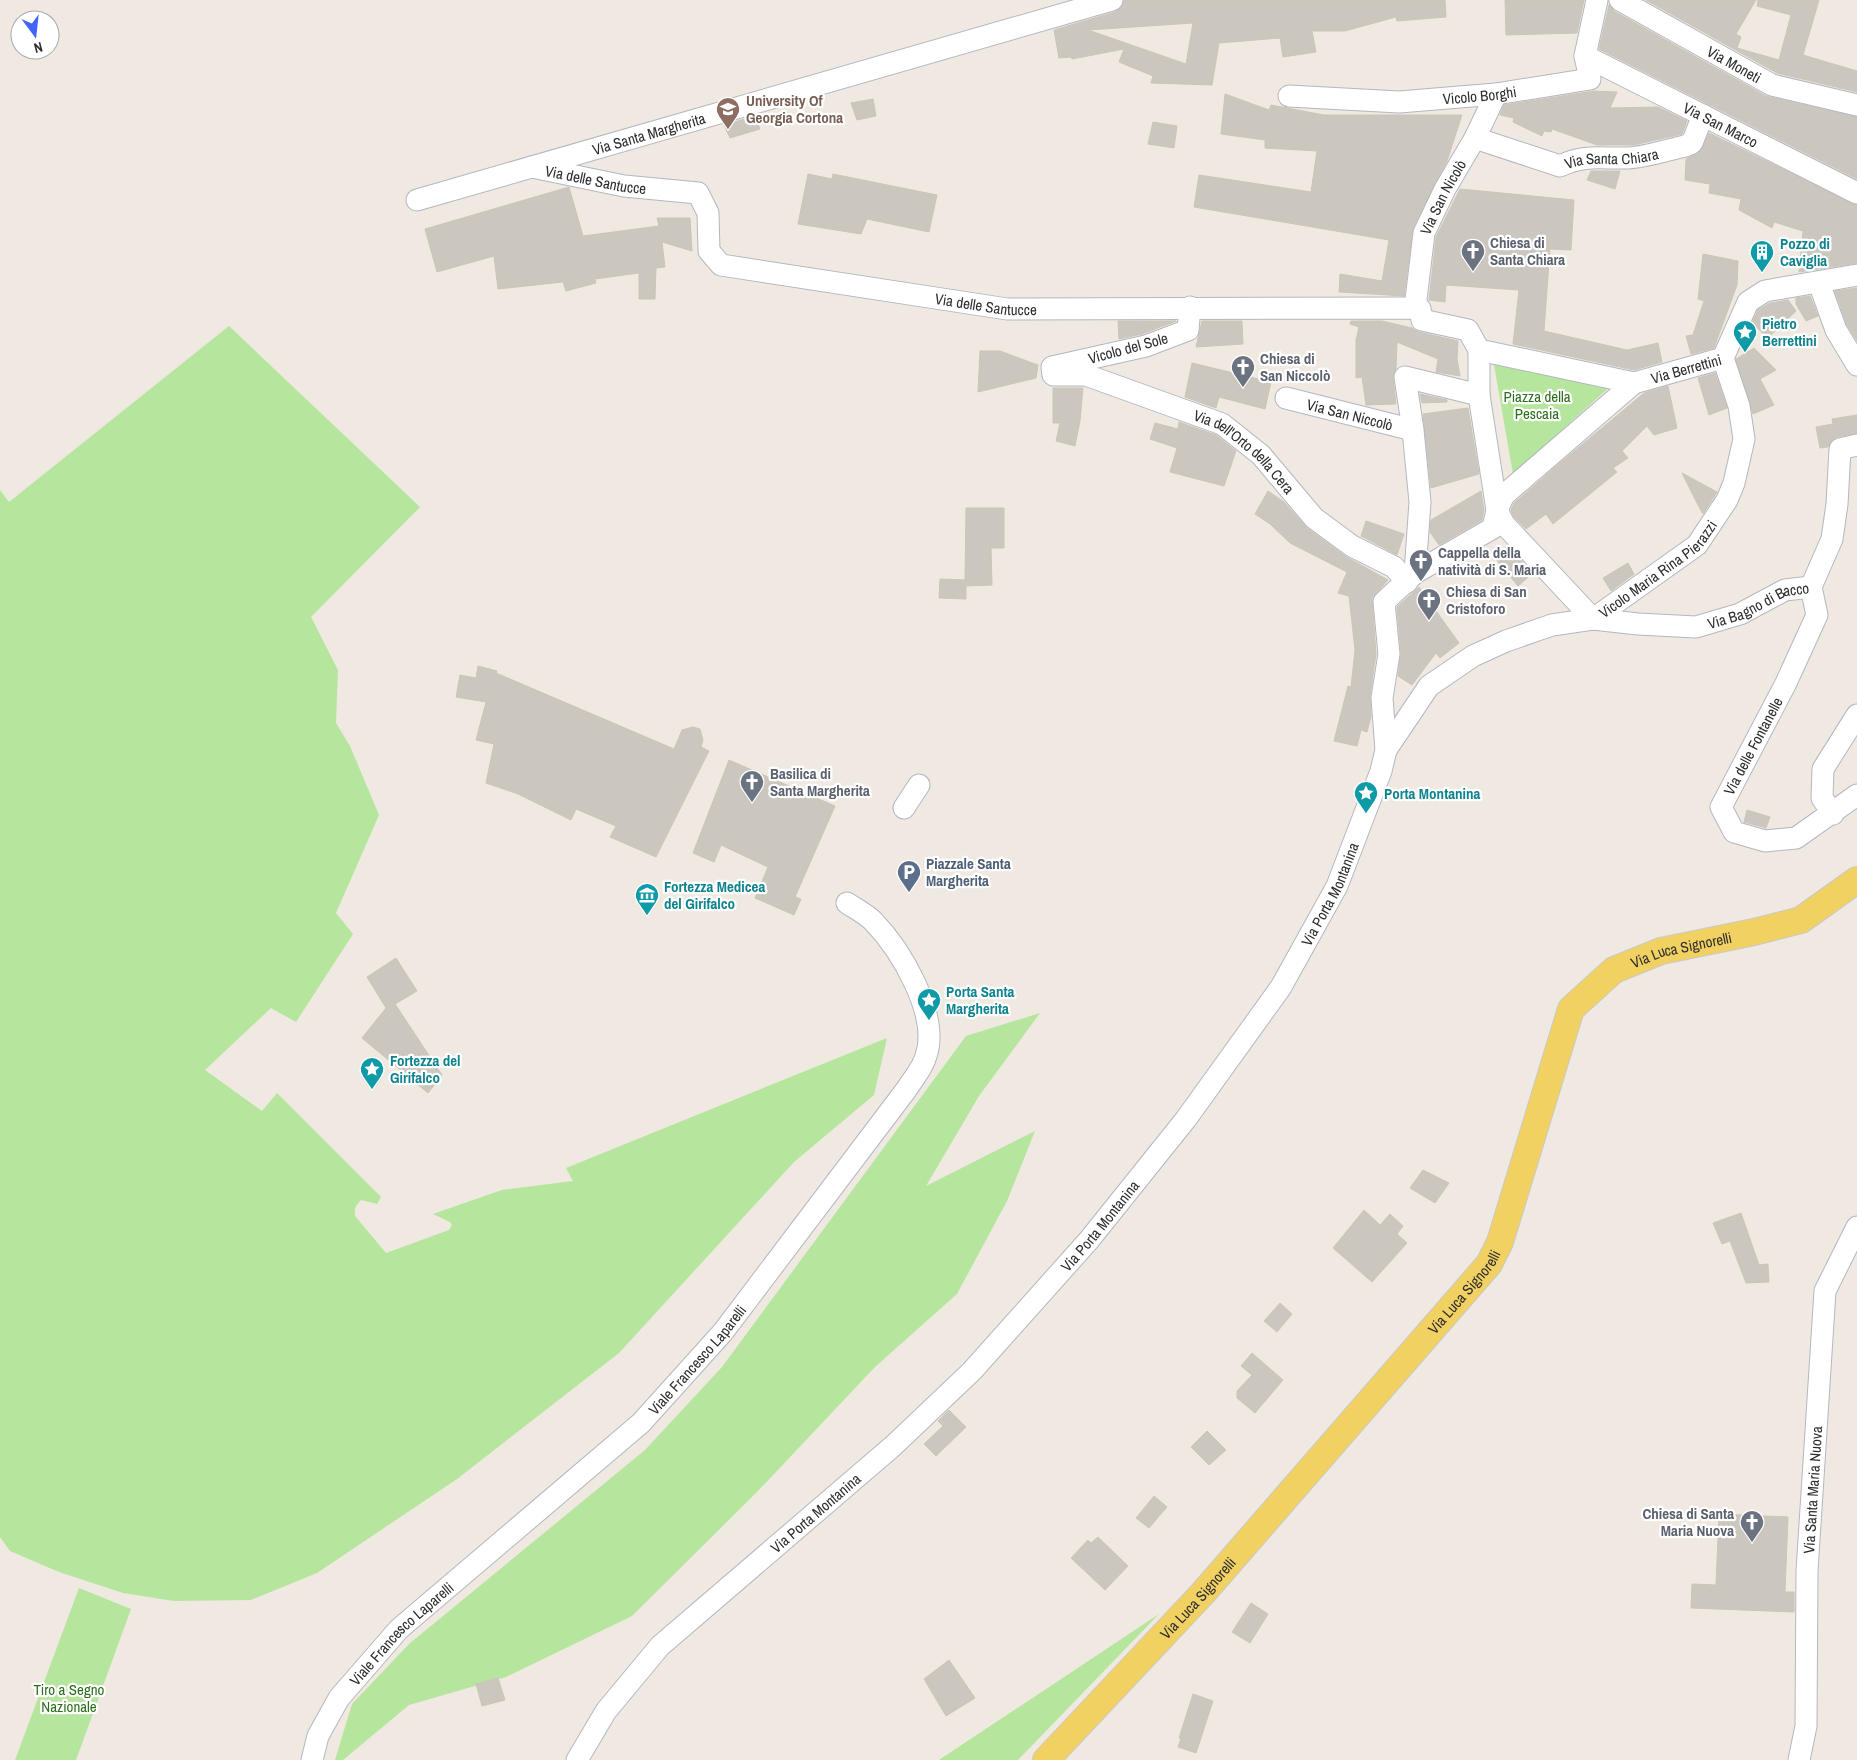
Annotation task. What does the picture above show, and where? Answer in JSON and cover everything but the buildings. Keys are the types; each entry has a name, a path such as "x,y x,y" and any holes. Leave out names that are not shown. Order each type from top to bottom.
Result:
{"main road":[{"name":"Via Luca Signorelli","path":"1046,1760 1203,1593 1489,1264 1500,1242 1571,1009 1614,970 1661,951 1754,932 1801,920 1857,880"}],"street":[{"name":"Via Santa Margherita","path":"417,200 1112,0"},
{"name":"Vicolo Borghi","path":"1289,96 1399,102 1496,94 1590,79 1585,56 1597,0"},
{"name":"Via Moneti","path":"1620,0 1772,85 1857,105"},
{"name":"Via San Marco","path":"1585,56 1857,194"},
{"name":"Via San Nicolò","path":"1414,308 1424,233 1445,189 1475,138 1496,94"},
{"name":"Via Santa Chiara","path":"1475,138 1560,166 1576,158 1602,156 1629,158 1686,146 1692,143 1703,115"},
{"name":"Via delle Santucce","path":"532,167 624,186 698,193 708,213 709,251 721,265 1007,309 1190,307 1414,308"},
{"name":"Via Berrettini","path":"1634,383 1723,358 1748,302 1766,291 1857,275"},
{"path":"1819,283 1836,330 1857,366"},
{"name":"Vicolo del Sole","path":"1053,375 1052,367 1146,346 1188,330 1190,307"},
{"path":"1414,308 1420,309 1422,320 1468,330 1479,350 1479,395 1497,510 1504,524 1593,619"},
{"path":"1479,350 1634,383"},
{"name":"Vicolo Maria Rina Pierazzi","path":"1386,750 1429,686 1474,656 1552,625 1593,619 1697,545 1727,500 1734,483 1744,439 1739,406 1723,358"},
{"name":"Via dell'Orto della Cera","path":"1053,375 1086,375 1222,424 1261,455 1314,518 1352,546 1411,577"},
{"name":"Via San Niccolò","path":"1411,577 1420,502 1413,430 1405,377 1479,395"},
{"path":"1411,577 1493,528 1497,510 1504,496 1634,383"},
{"name":"Via San Niccolò","path":"1286,398 1413,430"},
{"name":"Via Bagno di Bacco","path":"1593,619 1638,624 1696,627 1740,614 1785,590 1811,587 1832,539 1848,447"},
{"name":"Via Porta Montanina","path":"577,1760 606,1711 660,1646 886,1452 972,1371 1096,1233 1186,1119 1281,986 1337,886 1366,814 1386,750 1382,698 1389,654 1384,602 1411,577"},
{"name":"Via delle Fontanelle","path":"1811,587 1817,614 1786,683 1721,807 1734,832 1765,841 1796,838 1833,814 1857,795"},
{"path":"1833,814 1822,798 1823,769 1857,715"},
{"path":"904,808 919,785"},
{"name":"Viale Francesco Laparelli","path":"312,1760 318,1736 338,1698 399,1628 641,1423 723,1332 906,1090 927,1056 929,1021 925,1008 906,966 891,944 872,920 847,903"},
{"name":"Via Santa Maria Nuova","path":"1799,1760 1806,1726 1807,1572 1825,1291 1857,1227"}],"green space":[{"path":"229,326 420,507 311,617 338,670 336,723 350,746 379,815 336,913 353,934 296,1022 271,1008 205,1070 262,1111 277,1093 381,1197 377,1204 361,1200 356,1207 355,1216 386,1253 449,1230 452,1225 450,1222 433,1214 502,1190 573,1181 566,1168 887,1038 874,1095 794,1162 619,1353 457,1479 317,1573 251,1600 174,1601 123,1593 59,1572 10,1551 0,1537 0,490 9,502"},
{"name":"Piazza della Pescaia","path":"1493,359 1613,384 1513,474"},
{"path":"1040,1013 979,1096 926,1186 1035,1131 1007,1201 957,1294 875,1367 756,1493 632,1616 506,1677 409,1705 343,1760 335,1760 352,1704 409,1644 645,1450 722,1367 966,1036"},
{"name":"Tiro a Segno Nazionale","path":"79,1588 131,1609 76,1760 15,1760"},
{"path":"1159,1614 1018,1760 939,1760"}],"place":[{"name":"University Of Georgia Cortona","path":"728,130"},
{"name":"Chiesa di Santa Chiara","path":"1473,272"},
{"name":"Pozzo di Caviglia","path":"1762,273"},
{"name":"Pietro Berrettini","path":"1745,353"},
{"name":"Chiesa di San Niccolò","path":"1243,388"},
{"name":"Cappella della natività di S. Maria","path":"1421,582"},
{"name":"Chiesa di San Cristoforo","path":"1429,621"},
{"name":"Basilica di Santa Margherita","path":"752,803"},
{"name":"Porta Montanina","path":"1366,814"},
{"name":"Piazzale Santa Margherita","path":"909,893"},
{"name":"Fortezza Medicea del Girifalco","path":"647,916"},
{"name":"Porta Santa Margherita","path":"929,1021"},
{"name":"Fortezza del Girifalco","path":"372,1090"},
{"name":"Chiesa di Santa Maria Nuova","path":"1752,1543"}]}
